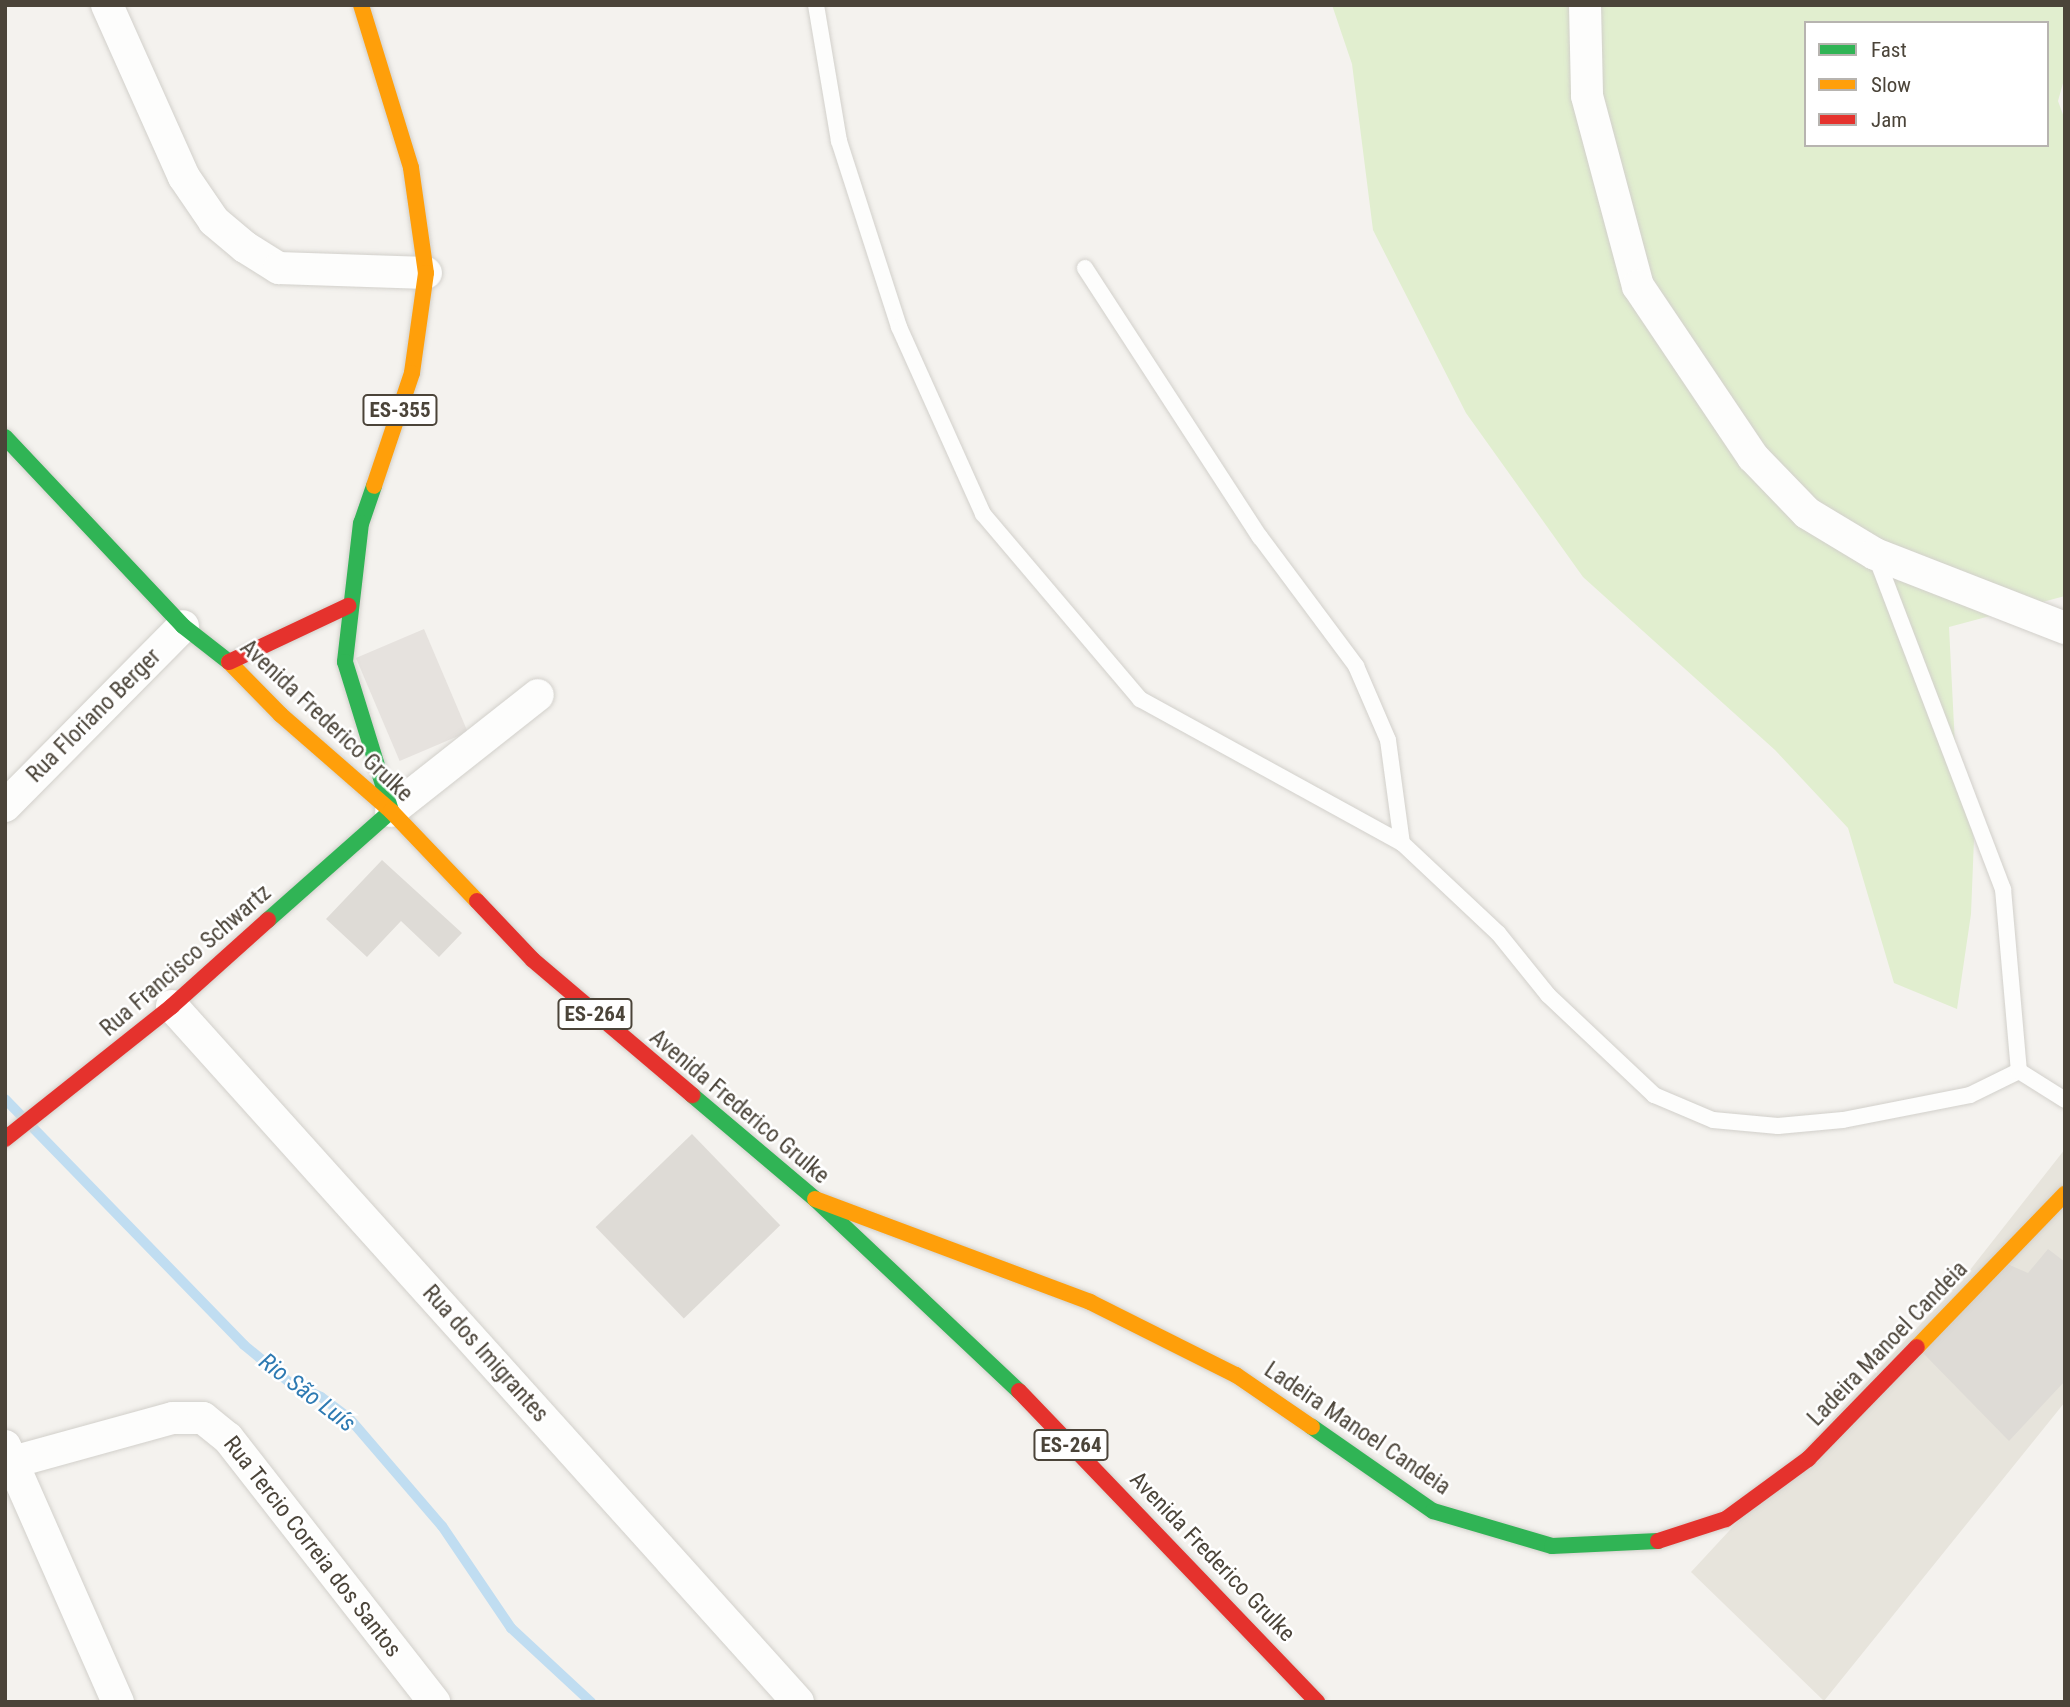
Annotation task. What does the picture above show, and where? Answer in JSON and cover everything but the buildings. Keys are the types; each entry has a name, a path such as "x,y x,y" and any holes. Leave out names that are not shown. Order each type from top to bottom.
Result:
{"main road":[{"name":"ES-355","path":"361,5 411,168 426,273 412,373 361,523 348,606 345,662 391,811"},
{"name":"Avenida Frederico Grulke","path":"5,437 183,626 229,662 281,715 391,811 533,960 815,1199 981,1352 1318,1702"},
{"path":"229,662 348,606"},
{"name":"Rua Francisco Schwartz","path":"6,1139 65,1095 172,1006 391,811"},
{"name":"Ladeira Manoel Candeia","path":"815,1199 965,1251 1090,1302 1236,1375 1433,1511 1552,1546 1661,1541 1726,1519 1808,1459 2065,1194"}],"street":[{"path":"107,5 184,177 214,221 245,247 279,268 426,273"},
{"path":"1585,5 1587,96 1638,286 1753,457 1807,513 1875,554 2065,628"},
{"name":"Rua Floriano Berger","path":"5,806 183,626"},
{"path":"391,811 538,695"},
{"name":"Rua dos Imigrantes","path":"172,1006 798,1702"},
{"name":"Rua Tercio Correia dos Santos","path":"9,1454 173,1418 203,1419 229,1438 434,1702"},
{"path":"9,1454 118,1702"}],"lane":[{"path":"816,5 839,141 895,313 983,514 1140,699 1402,842 1499,933 1548,995 1654,1095 1713,1120 1778,1126 1843,1120 1970,1095 2019,1071"},
{"path":"1085,268 1259,537 1356,666 1388,740 1402,842"},
{"path":"1875,554 2003,889 2019,1071"},
{"path":"2019,1071 2065,1100"}],"shaded area":[{"path":"424,629 468,732 400,761 356,658"},
{"path":"2065,1149 2065,1402 1824,1701 1691,1572 1966,1275"}],"green space":[{"path":"1332,5 2065,5 2065,76 2058,101 2065,120 2065,596 1949,627 1956,765 1974,839 1971,914 1957,1009 1894,983 1848,828 1775,750 1583,577 1466,413 1373,230 1352,64"}],"waterway":[{"name":"Rio São Luís","path":"5,1099 244,1345 289,1382 321,1397 349,1418 442,1526 511,1628 591,1702"}],"traffic: fast":[{"path":"5,437 183,626 229,662"},
{"path":"374,486 361,523 345,662 391,811"},
{"path":"268,920 391,811"},
{"path":"692,1095 815,1199 1019,1391"},
{"path":"1312,1427 1433,1511 1552,1546 1658,1541"}],"traffic: slow":[{"path":"361,5 411,168 426,273 412,373 374,486"},
{"path":"229,662 281,715 391,811 477,901"},
{"path":"1917,1347 2065,1194"},
{"path":"815,1199 1090,1302 1236,1375 1312,1427"}],"traffic: jam":[{"path":"229,662 348,606"},
{"path":"477,901 533,960 692,1095"},
{"path":"5,1139 172,1006 268,920"},
{"path":"1658,1541 1726,1519 1808,1459 1917,1347"},
{"path":"1019,1391 1317,1702"}]}
